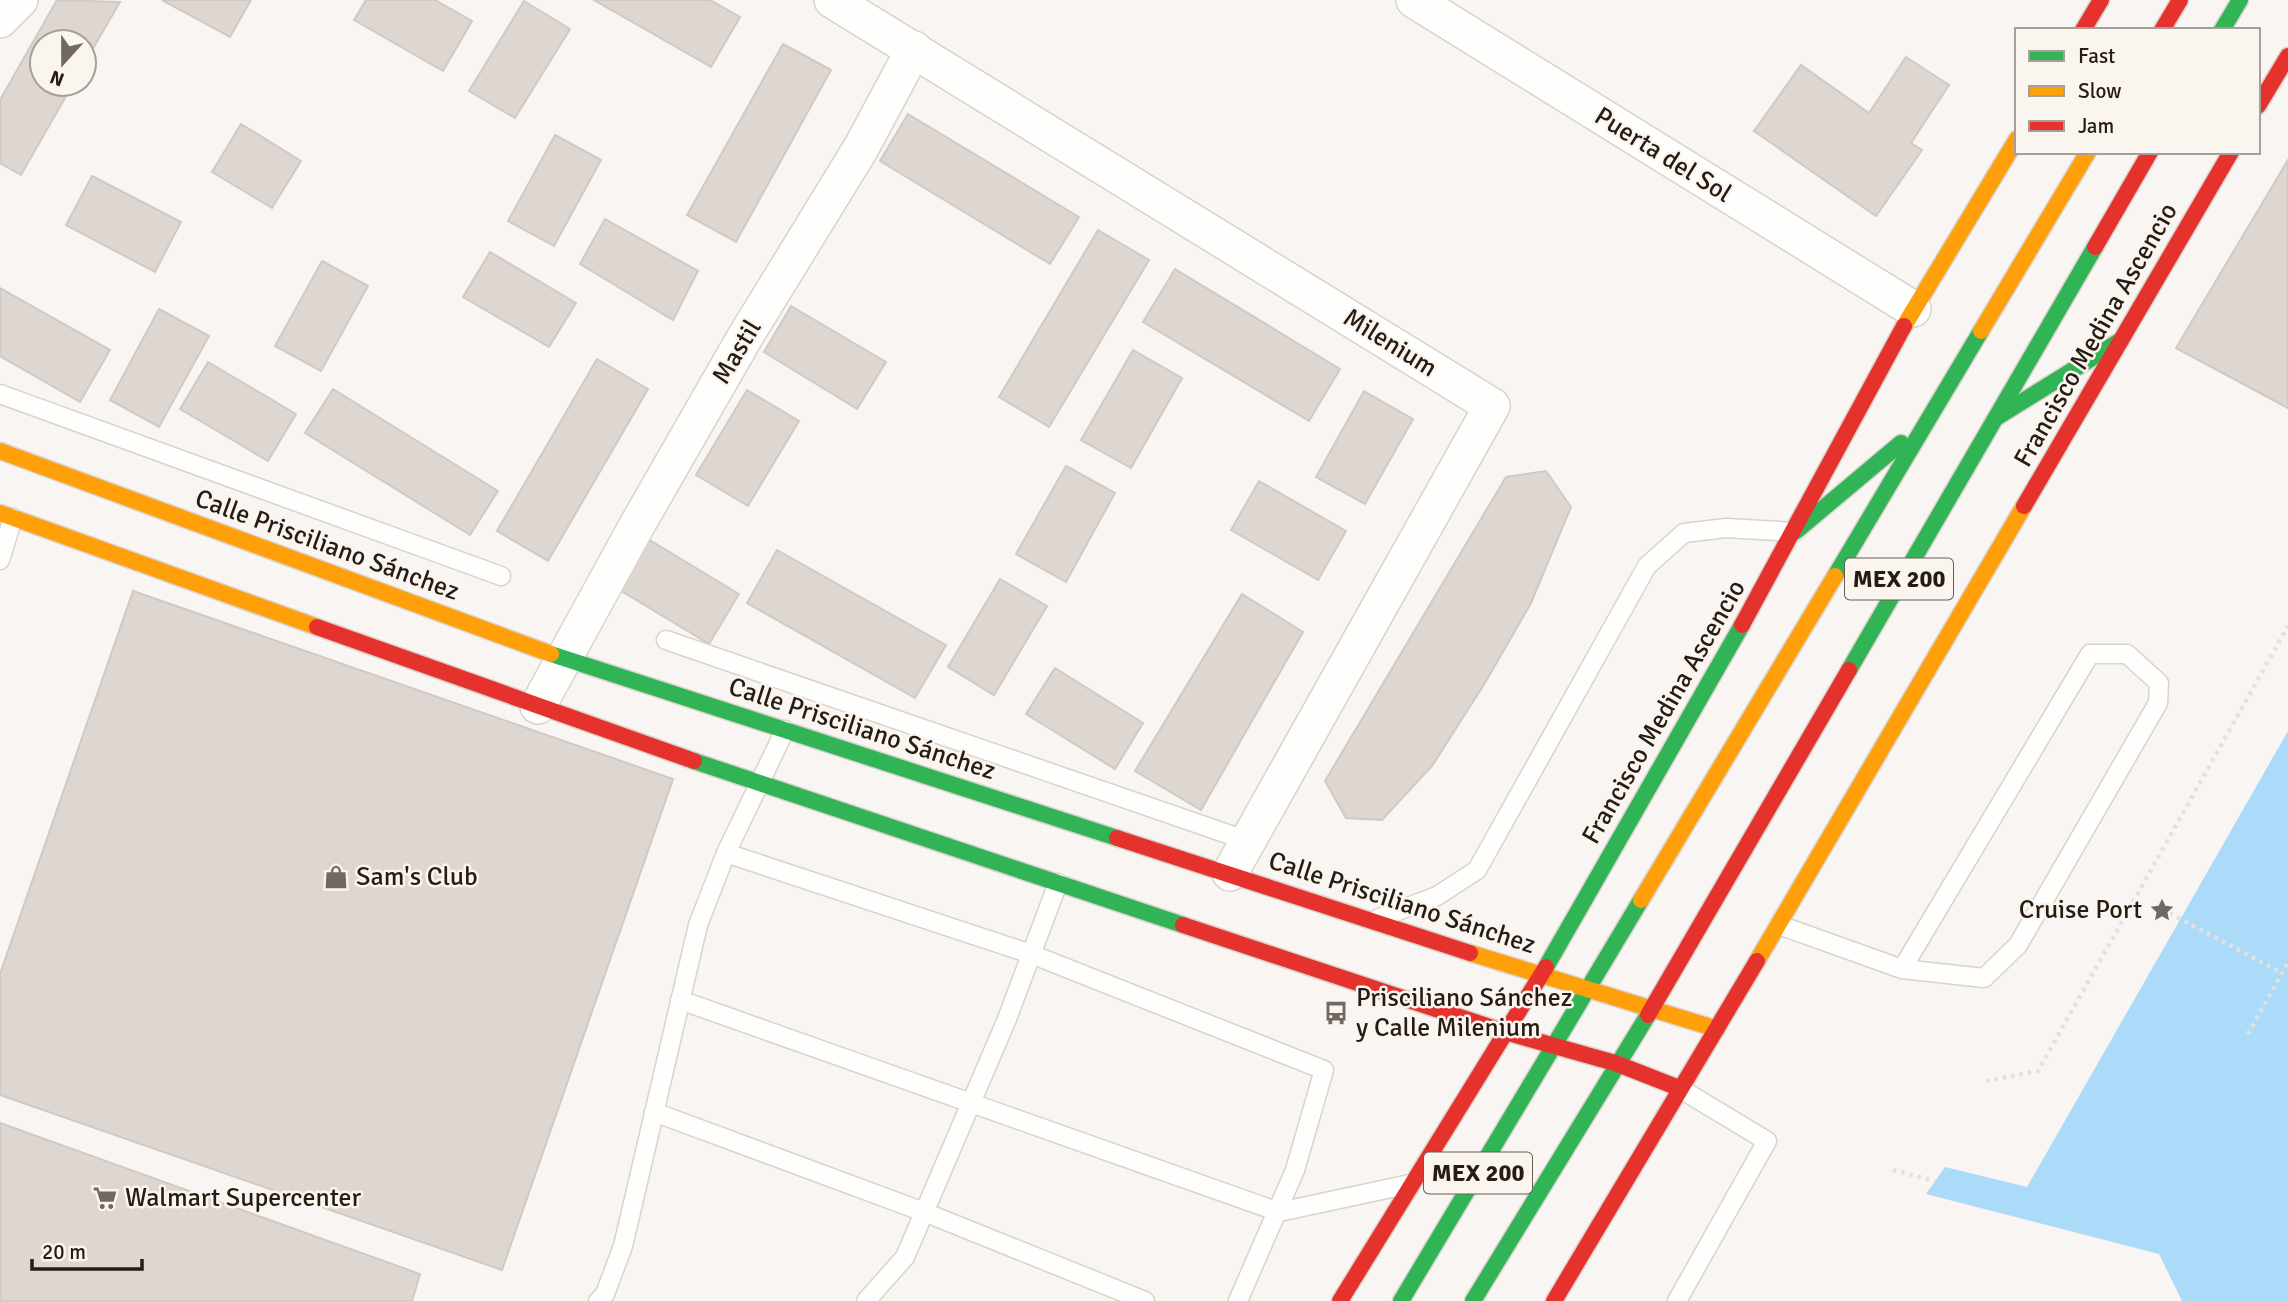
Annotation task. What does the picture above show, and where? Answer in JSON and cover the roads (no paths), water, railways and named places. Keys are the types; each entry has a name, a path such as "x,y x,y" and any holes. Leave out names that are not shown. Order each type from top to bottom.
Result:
{"main road":[{"path":"2084,28 2101,0"},
{"path":"2163,28 2180,0"},
{"path":"2223,28 2240,0"},
{"path":"2260,103 2288,56"},
{"name":"Francisco Medina Ascencio","path":"1340,1301 1541,976 1795,532 1913,309 2015,142"},
{"name":"MEX 200","path":"1401,1301 2087,154"},
{"name":"Francisco Medina Ascencio","path":"1473,1301 1615,1063 1652,1008 1991,421 2149,154"},
{"name":"Francisco Medina Ascencio","path":"1554,1301 1679,1087 1779,925 2230,154"},
{"path":"1991,421 2121,340"},
{"path":"1795,532 1924,423"},
{"name":"Calle Prisciliano Sánchez","path":"0,451 565,659 1541,976 1717,1029"},
{"path":"7,516 757,785 1505,1032 1615,1063 1679,1087"}],"street":[{"path":"0,20 20,0"},
{"name":"Milenium","path":"832,0 1492,406 1230,873"},
{"name":"Puerta del Sol","path":"1409,0 1913,309"},
{"name":"Mastil","path":"538,706 636,527 745,337 861,148 914,49"}],"lane":[{"path":"0,394 500,576"},
{"path":"0,560 7,516"},
{"path":"1375,920 1437,896 1477,870 1647,566 1684,533 1726,528 1795,532"},
{"path":"666,640 1248,841"},
{"path":"1779,925 1902,969 1984,978 2018,945 2158,703 2159,683 2127,654 2090,654 1902,969"},
{"path":"598,1301 605,1294 623,1247 698,925 726,853 785,730"},
{"path":"726,853 1031,954 1324,1070 1296,1170 1238,1301"},
{"path":"866,1301 905,1257 971,1103 1058,883"},
{"path":"680,1000 1279,1212 1413,1184"},
{"path":"1677,1301 1767,1141 1679,1087"},
{"path":"654,1112 924,1212 1145,1301"}],"water":[{"path":"2288,731 2288,1301 2182,1301 2159,1254 1926,1194 1945,1167 2027,1187"}],"place":[{"name":"Sam's Club","path":"336,877"},
{"name":"Cruise Port","path":"2162,910"},
{"name":"Prisciliano Sánchez y Calle Milenium","path":"1336,1013"},
{"name":"Walmart Supercenter","path":"105,1198"}]}
